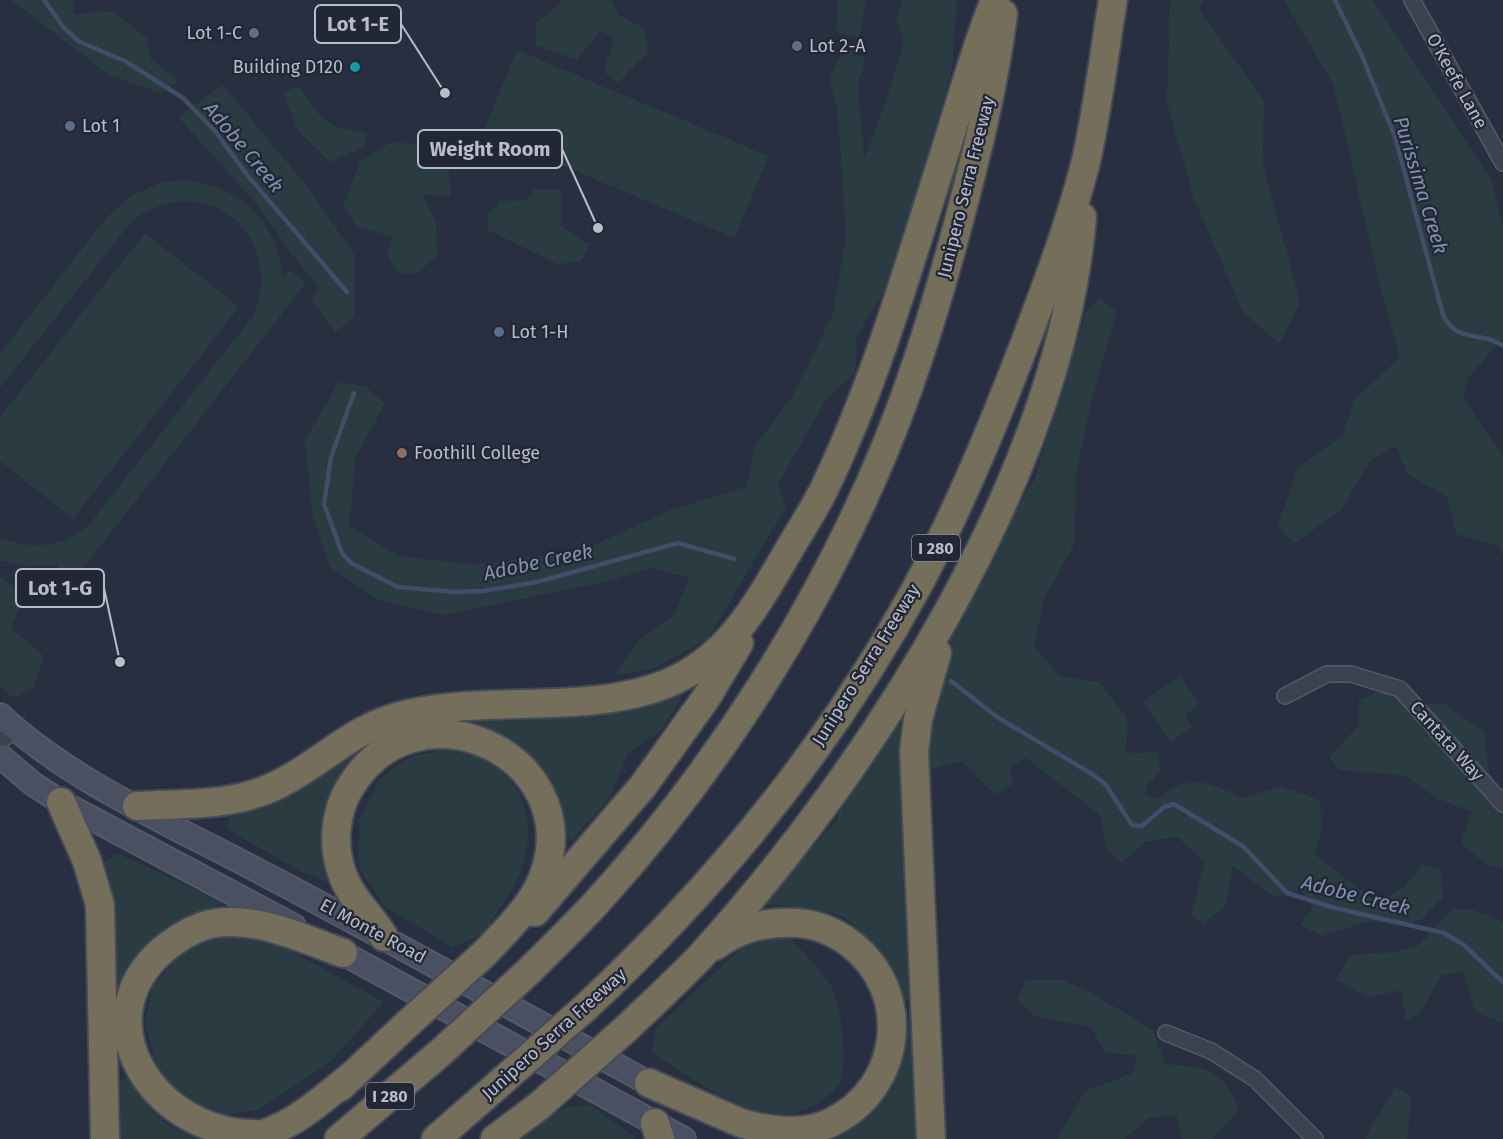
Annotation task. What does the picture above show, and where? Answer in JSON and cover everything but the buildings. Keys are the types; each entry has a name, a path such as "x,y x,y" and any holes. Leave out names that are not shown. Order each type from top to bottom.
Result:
{"highway":[{"path":"485,953 524,924 579,863 643,786 706,698 735,651 759,601 825,488 858,411 894,313 995,0"},
{"name":"Junipero Serra Freeway","path":"339,1139 440,1053 528,972 597,902 695,782 742,715 795,629 842,544 884,451 917,362 946,270 977,154 997,57 1004,0"},
{"name":"Junipero Serra Freeway","path":"436,1139 587,1006 661,936 754,831 863,677 916,588 963,493 1004,398 1043,296 1075,201 1086,158 1113,0"},
{"path":"931,1139 914,752 918,719 926,684 1024,449 1061,336 1076,268 1086,158"},
{"path":"495,1139 539,1106 628,1027 699,958 793,844 870,738 925,651 983,546"},
{"path":"137,806 217,803 256,794 296,774 350,736 406,714 447,708 607,698 651,690 689,673 727,645 759,601"},
{"path":"284,1139 485,953 517,918 539,886 550,848 549,826 536,788 525,772 494,747 464,735 428,734 403,741 380,753 356,778 340,812 336,833 341,872 349,890 384,937"},
{"path":"61,802 87,861 100,905 105,1139"},
{"path":"343,953 253,924 215,923 195,929 176,939 146,969 136,986 128,1028 130,1051 136,1073 148,1094 181,1125 199,1133 218,1137 239,1138 281,1127 354,1074"},
{"path":"649,1083 741,1123 756,1128 793,1132 828,1124 849,1111 868,1094 887,1062 893,1023 891,1003 884,983 867,958 842,937 824,928 803,923 766,924 721,941 699,958"},
{"path":"508,1139 539,1106"}],"street":[{"name":"O'Keefe Lane","path":"1412,0 1503,163"},
{"name":"Cantata Way","path":"1285,696 1327,674 1352,674 1400,689 1503,804"},
{"name":"El Monte Road","path":"5,729 137,806 384,937 752,1139"},
{"name":"El Monte Road","path":"0,756 33,784 61,802 343,953 657,1131 684,1139"},
{"path":"1166,1033 1211,1052 1254,1078 1315,1139"}],"shaded area":[{"path":"11,0 74,0 73,14 112,11 146,37 152,61 180,80 161,93 109,75"},
{"path":"559,0 612,0 618,15 644,28 648,52 618,83 604,72 614,38 600,31 577,60 536,46 536,23 560,4"},
{"path":"838,0 866,0 859,37 836,32"},
{"path":"903,0 957,0 952,70 890,281 857,336 855,373 827,398 778,484 786,507 707,640 652,669 614,675 639,640 674,615 689,578 653,568 600,583 444,615 378,600 330,567 312,512 305,440 339,382 365,386 385,404 356,456 349,526 399,556 478,565 586,549 670,510 746,487 755,446 793,395 833,314 846,235 838,116 830,78 841,53 852,50 865,59 858,85 864,159 886,101 904,41 896,20"},
{"path":"1170,0 1204,0 1198,8 1264,101 1263,165 1300,302 1279,344 1243,312 1194,199 1167,102"},
{"path":"1284,0 1373,0 1492,181 1503,227 1503,338 1468,378 1463,398 1503,456 1503,558 1500,547 1456,534 1447,497 1407,474 1396,446 1370,461 1341,510 1294,544 1278,526 1298,468 1343,435 1354,400 1400,357 1380,286 1334,86"},
{"path":"517,50 769,156 734,238 483,132"},
{"path":"223,85 310,190 354,254 355,317 335,332 311,299 320,288 293,256 256,203 178,117"},
{"path":"299,86 319,115 333,125 367,133 364,147 330,162 298,131 283,92"},
{"path":"391,142 433,145 448,164 451,196 422,195 436,222 437,255 418,273 398,274 387,255 392,237 356,226 343,206 360,162"},
{"path":"180,180 201,183 237,197 264,223 280,258 283,278 290,270 306,283 70,585 54,573 59,565 23,566 0,560 0,537 23,544 46,545 67,539 88,526 253,316 260,286 258,259 248,236 232,218 210,206 186,202 159,206 132,221 0,388 0,354 106,218 132,195 163,182"},
{"path":"534,189 561,189 561,226 590,245 581,261 558,264 488,230 487,215 499,201 527,200"},
{"path":"145,233 239,307 73,519 0,461 0,417"},
{"path":"1100,298 1117,312 1093,394 1076,473 1075,543 1045,597 1034,646 1060,676 1099,682 1127,717 1126,753 1158,752 1160,772 1149,783 1145,794 1156,799 1180,785 1200,782 1244,798 1282,786 1320,800 1322,829 1315,855 1378,903 1404,887 1423,864 1441,870 1443,897 1421,920 1397,926 1370,921 1321,936 1300,924 1313,908 1301,890 1274,897 1233,866 1225,907 1203,924 1191,916 1205,862 1177,837 1146,842 1121,863 1107,849 1099,814 1026,758 1009,767 1013,784 995,795 962,761 928,770 927,702 950,633 979,562 1034,481 1086,312"},
{"path":"0,576 25,595 11,628 44,656 33,688 13,698 0,685"},
{"path":"1180,676 1200,704 1185,715 1192,727 1171,742 1143,702"},
{"path":"676,683 681,698 661,731 628,753 610,798 571,841 560,829 546,781 514,741 477,724 480,715"},
{"path":"1381,691 1413,706 1443,703 1484,731 1488,767 1503,802 1503,868 1487,865 1461,844 1471,812 1438,799 1403,775 1339,770 1329,757 1359,725 1359,700"},
{"path":"890,718 905,727 914,998 901,1002 892,979 878,954 851,923 835,914 763,903 838,819 842,786"},
{"path":"361,741 344,770 327,816 336,886 298,870 227,829 231,808"},
{"path":"455,748 483,755 504,773 517,790 525,809 528,828 527,848 522,868 513,888 490,925 482,934 452,947 384,906 359,868 359,819 379,780 395,767 414,755"},
{"path":"119,854 223,902 208,913 169,927 111,998 108,893 103,861"},
{"path":"1452,909 1472,909 1503,922 1503,1023 1476,1012 1463,971 1442,975 1419,1014 1406,1021 1401,990 1369,997 1335,980 1351,955 1395,952 1419,945"},
{"path":"786,934 816,965 835,994 844,1060 841,1080 831,1093 806,1109 781,1115 766,1113 731,1101 651,1052 656,1028 741,948"},
{"path":"215,937 267,938 384,1002 330,1062 260,1109 223,1116 182,1096 158,1069 145,1024 152,988 181,953"},
{"path":"1026,980 1063,980 1090,992 1153,1030 1165,1064 1211,1072 1226,1085 1239,1109 1213,1139 1182,1139 1176,1115 1150,1118 1124,1139 1057,1139 1085,1091 1133,1073 1137,1055 1105,1053 1091,1027 1036,1017 1017,999"},
{"path":"903,1018 916,1019 922,1139 806,1139 826,1133"},
{"path":"130,1077 149,1107 173,1129 217,1139 112,1139 109,1083"},
{"path":"1395,1087 1412,1096 1407,1139 1364,1139"},
{"path":"591,1105 637,1139 523,1139 529,1130 565,1107"}],"waterway":[{"name":"Adobe Creek","path":"44,0 64,28 80,42 125,61 183,98 215,131 248,176 347,292"},
{"name":"Purissima Creek","path":"1335,0 1362,56 1395,137 1443,315 1449,324 1463,334 1495,341 1503,346"},
{"name":"Adobe Creek","path":"354,393 331,457 324,504 342,553 351,563 398,587 455,592 483,591 537,582 678,543 734,559"},
{"name":"Adobe Creek","path":"951,681 997,717 1092,774 1106,785 1132,825 1142,826 1164,807 1174,804 1244,847 1287,893 1335,908 1444,933 1464,945 1503,982"}],"place":[{"name":"Lot 1-C","path":"254,33"},
{"name":"Lot 2-A","path":"797,46"},
{"name":"Building D120","path":"355,67"},
{"name":"Lot 1-E","path":"445,93"},
{"name":"Lot 1","path":"70,126"},
{"name":"Weight Room","path":"598,228"},
{"name":"Lot 1-H","path":"499,332"},
{"name":"Foothill College","path":"402,453"},
{"name":"Lot 1-G","path":"120,662"}]}
